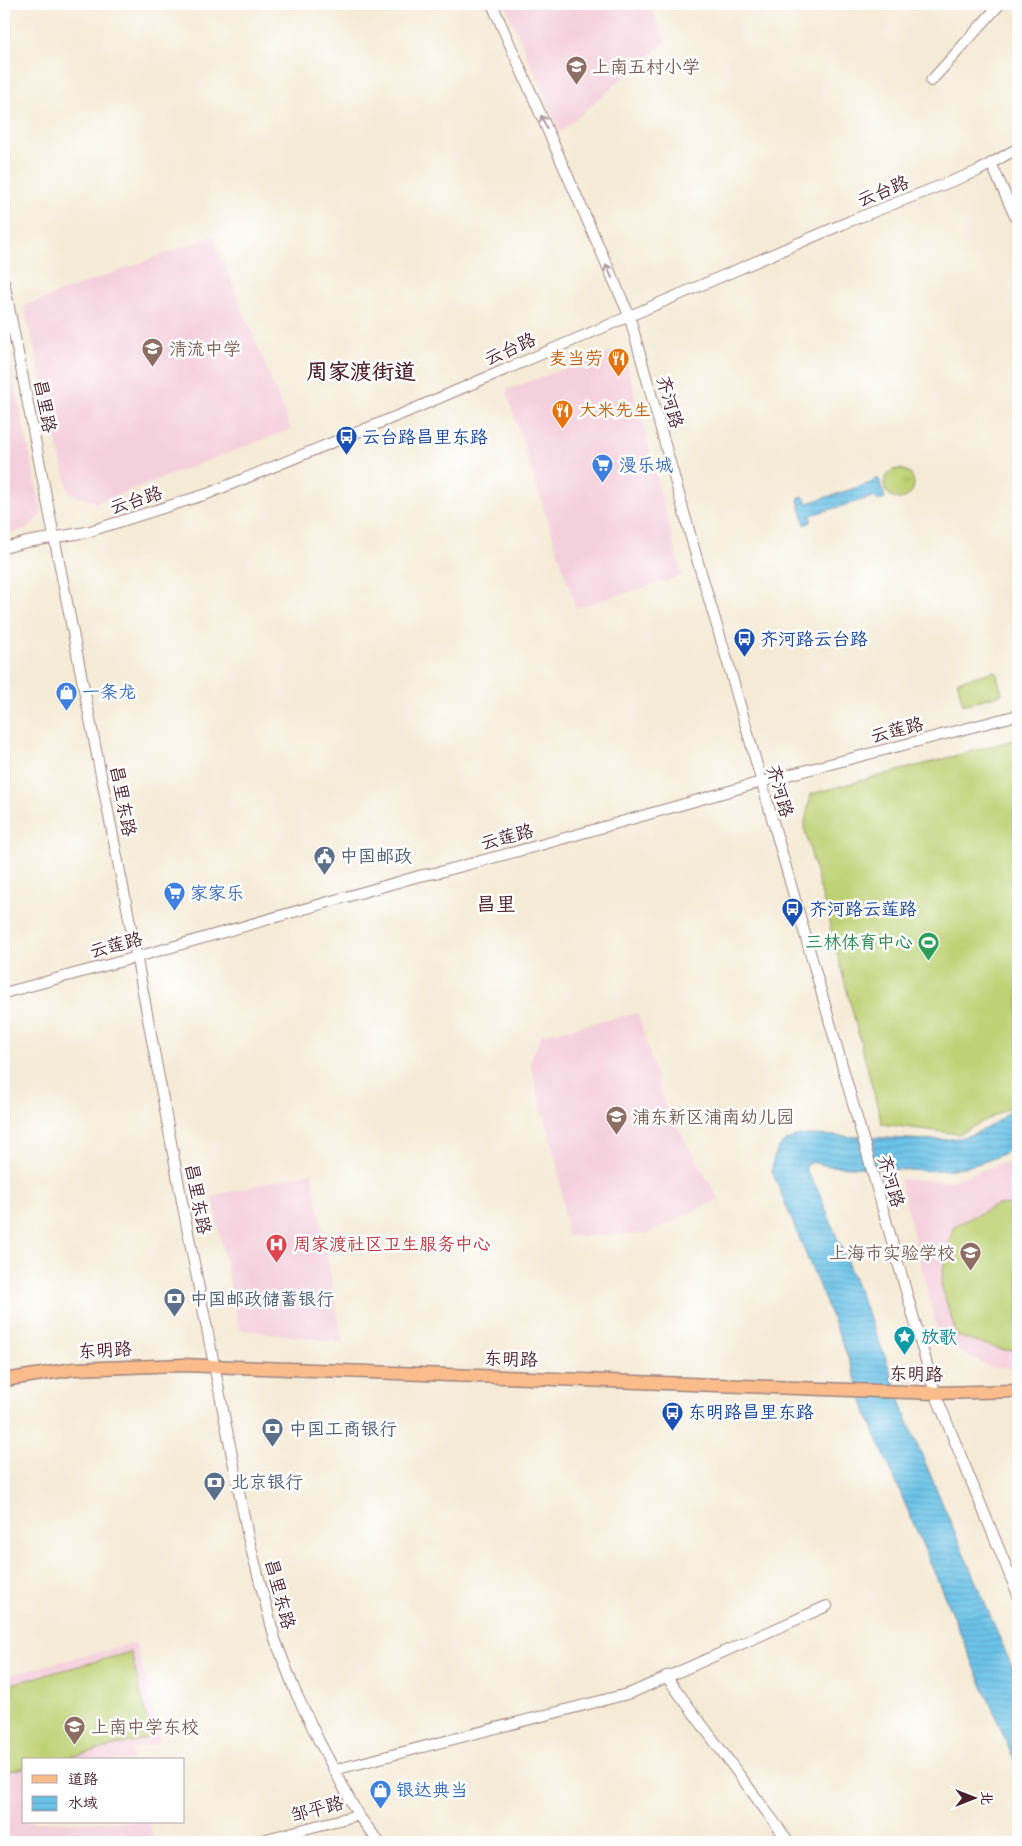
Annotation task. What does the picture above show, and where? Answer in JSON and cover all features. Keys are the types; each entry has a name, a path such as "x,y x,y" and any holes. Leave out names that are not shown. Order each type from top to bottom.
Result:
{"main road":[{"name":"东明路","path":"4,1380 44,1373 101,1367 214,1365 908,1392 1018,1390"}],"street":[{"name":"齐河路","path":"492,4 629,315 935,1392 1018,1595"},
{"path":"932,81 1000,4"},
{"name":"云台路","path":"4,548 87,532 207,494 400,415 629,315 850,222 978,171 1018,148"},
{"path":"991,163 1018,223"},
{"name":"昌里路","path":"4,282 54,538"},
{"name":"昌里东路","path":"54,538 248,1537 275,1639 299,1699 358,1814 379,1842"},
{"name":"云莲路","path":"4,993 761,782 1018,715"},
{"path":"334,1770 630,1693 827,1606"},
{"path":"666,1676 789,1842"},
{"name":"邹平路","path":"255,1842 358,1814"}],"shaded area":[{"name":"上南五村小学","path":"505,4 649,4 666,41 560,132"},
{"name":"清流中学","path":"213,236 291,429 96,503 69,493 24,306"},
{"path":"4,331 42,513 27,529 4,535"},
{"name":"漫乐城","path":"623,348 682,576 576,608 506,390"},
{"name":"浦东新区浦南幼儿园","path":"638,1013 664,1104 719,1199 647,1234 567,1236 558,1167 530,1062 541,1035"},
{"name":"上海市实验学校","path":"1018,1154 1018,1367 991,1368 940,1342 900,1179 951,1181 1011,1160"},
{"name":"周家渡社区卫生服务中心","path":"312,1172 343,1343 239,1329 212,1196"},
{"name":"上南中学东校","path":"136,1643 160,1742 131,1750 133,1758 22,1758 22,1824 150,1824 154,1842 4,1842 4,1676"}],"green space":[{"path":"899,469 910,473 914,484 910,495 899,499 888,495 884,484 888,473"},
{"path":"996,671 1002,694 963,705 957,681"},
{"name":"三林体育中心","path":"1018,739 1018,1095 1007,1109 959,1134 882,1124 804,827 811,794"},
{"path":"1018,1204 1018,1350 1002,1350 957,1336 941,1285 946,1251 954,1226 997,1205"},
{"name":"上南中学东校","path":"131,1652 151,1737 65,1758 22,1758 22,1768 4,1772 4,1686"}],"water":[{"path":"875,479 879,479 885,498 879,501 873,497 811,515 811,522 805,525 798,499 803,496 808,503 871,483"},
{"path":"1018,1101 1018,1145 984,1162 967,1167 914,1170 829,1166 810,1162 806,1165 806,1170 818,1190 886,1359 907,1420 1018,1681 1018,1769 869,1419 850,1362 772,1171 775,1154 779,1148 783,1143 795,1137 812,1135 924,1140 958,1138 988,1127 1003,1116"}],"place":[{"name":"上南五村小学","path":"576,86"},
{"name":"清流中学","path":"153,368"},
{"name":"麦当劳","path":"619,377"},
{"name":"大米先生","path":"563,429"},
{"name":"云台路昌里东路","path":"346,456"},
{"name":"漫乐城","path":"603,484"},
{"name":"齐河路云台路","path":"744,658"},
{"name":"一条龙","path":"66,711"},
{"name":"中国邮政","path":"324,875"},
{"name":"家家乐","path":"174,912"},
{"name":"齐河路云莲路","path":"793,928"},
{"name":"三林体育中心","path":"929,961"},
{"name":"浦东新区浦南幼儿园","path":"616,1136"},
{"name":"周家渡社区卫生服务中心","path":"277,1263"},
{"name":"上海市实验学校","path":"971,1272"},
{"name":"中国邮政储蓄银行","path":"174,1318"},
{"name":"放歌","path":"905,1356"},
{"name":"东明路昌里东路","path":"672,1431"},
{"name":"中国工商银行","path":"273,1448"},
{"name":"北京银行","path":"215,1501"},
{"name":"上南中学东校","path":"75,1746"},
{"name":"银达典当","path":"380,1809"}],"district":[{"name":"周家渡街道","path":"361,371"},
{"name":"昌里","path":"496,904"}]}
